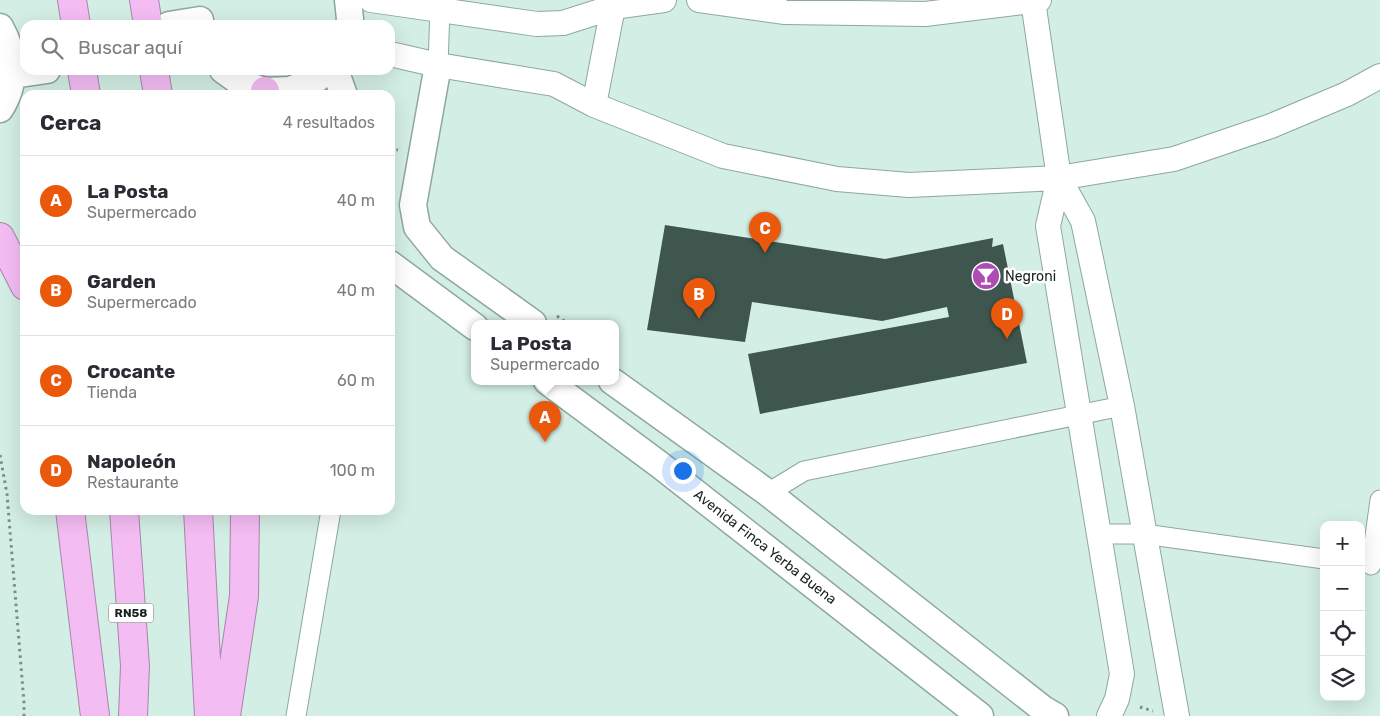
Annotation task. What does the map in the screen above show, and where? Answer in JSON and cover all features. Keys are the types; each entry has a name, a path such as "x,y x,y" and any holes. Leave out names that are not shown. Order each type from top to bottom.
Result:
{"highway":[{"path":"72,0 75,20"},
{"path":"144,0 147,20"},
{"path":"83,75 85,90"},
{"path":"0,237 20,276"},
{"path":"71,515 95,716"},
{"name":"RN58","path":"124,515 135,666 133,716"},
{"path":"198,515 209,716"},
{"path":"226,716 244,596 245,515"}],"main road":[{"path":"348,0 350,20"},
{"path":"185,20 201,15"},
{"path":"0,27 16,58 7,98 0,109"},
{"path":"438,65 413,205 417,227 442,258 542,318"},
{"path":"230,75 240,83 258,90"},
{"path":"290,90 314,81 321,75"},
{"path":"337,75 342,90"},
{"path":"395,268 471,324"},
{"name":"Avenida Finca Yerba Buena","path":"552,385 660,465 980,716"},
{"path":"618,385 768,493 1055,716"}],"street":[{"path":"371,0 438,4 537,24 563,23 615,2 664,0"},
{"path":"699,0 785,12 925,14 1035,0 1059,178 1048,226 1122,674 1117,699 1109,716"},
{"path":"594,105 615,2"},
{"path":"438,4 438,65"},
{"path":"395,55 438,65 554,84 594,105 723,156 837,179 909,185 1059,178 1174,159 1271,126 1347,94 1380,76"},
{"path":"1059,178 1083,221 1122,406 1177,716"},
{"path":"768,493 804,471 1122,406"},
{"path":"1371,565 1380,500"},
{"path":"296,716 330,515"},
{"path":"1098,534 1144,534 1320,558"}],"path":[{"path":"395,149 422,154"},
{"path":"0,455 7,494 24,693 24,716"}],"building":[{"path":"665,225 885,259 993,238 992,247 1003,244 1027,363 760,414 748,354 949,317 947,307 882,321 752,302 745,342 647,330"}],"place":[{"name":"Crocante","path":"765,253"},
{"name":"Negroni","path":"986,276"},
{"name":"Garden","path":"699,319"},
{"name":"Napoleón","path":"1007,339"},
{"name":"La Posta","path":"545,442"}]}
